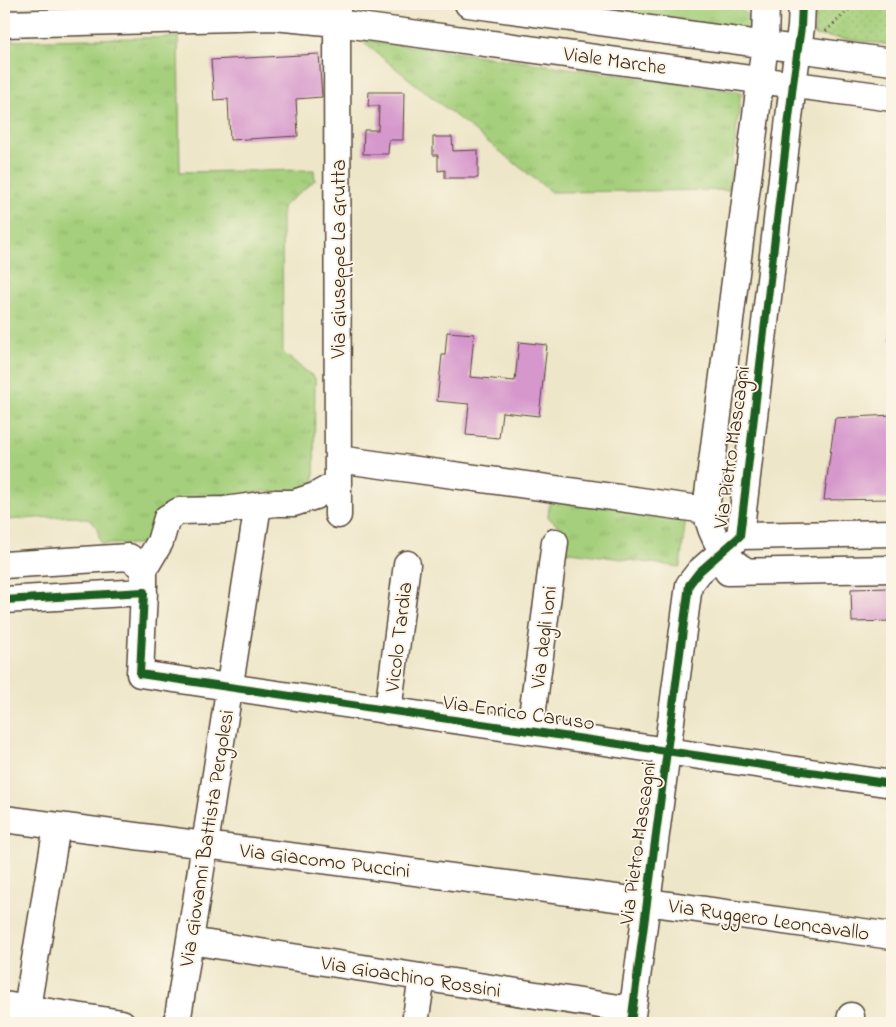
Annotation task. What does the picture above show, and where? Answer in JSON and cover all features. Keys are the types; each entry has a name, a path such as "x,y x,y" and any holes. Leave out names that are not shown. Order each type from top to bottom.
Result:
{"street":[{"name":"Viale Marche","path":"468,4 892,62"},
{"name":"Via Pietro Mascagni","path":"731,544 709,527 706,510 765,44 766,4"},
{"name":"Via Pietro Mascagni","path":"631,1016 689,585 699,572 731,544 802,27 802,4"},
{"name":"Viale Marche","path":"4,24 274,17 339,9 760,80 892,98"},
{"name":"Via Giuseppe La Grutta","path":"338,515 339,9"},
{"path":"144,580 160,542 167,518 179,511 225,510 276,503 294,503 315,496 338,471 706,510"},
{"name":"Via Giovanni Battista Pergolesi","path":"177,1023 258,505"},
{"path":"746,571 735,565 731,544 892,533"},
{"name":"Via degli Ioni","path":"530,731 555,542"},
{"path":"4,565 129,557 144,580"},
{"name":"Vicolo Tardia","path":"388,710 407,564"},
{"path":"699,572 892,569"},
{"path":"4,600 144,580"},
{"name":"Via Enrico Caruso","path":"144,580 140,674 892,784"},
{"name":"Via Giacomo Puccini","path":"4,819 647,902"},
{"path":"57,826 16,1007 122,1023"},
{"name":"Via Ruggero Leoncavallo","path":"647,902 892,936"},
{"name":"Via Gioachino Rossini","path":"190,942 422,977 631,1016"},
{"path":"415,1023 422,977"}],"path":[{"path":"823,34 855,4"}],"green space":[{"path":"553,4 735,4 756,23 756,31"},
{"path":"816,4 892,4 892,45 814,35"},
{"path":"178,37 180,172 314,170 315,180 282,207 283,353 315,378 314,489 280,493 263,491 248,493 236,499 182,505 150,544 101,544 97,528 91,520 70,516 4,520 4,41"},
{"path":"359,39 741,92 729,190 551,192"},
{"path":"550,498 686,517 680,567 564,551 565,532 548,517"}],"building":[{"path":"319,54 322,97 296,99 298,136 230,140 228,99 214,100 211,60"},
{"path":"369,92 404,92 403,140 389,140 388,154 363,154 364,130 378,130 379,106 368,106"},
{"path":"433,137 452,137 453,151 478,150 478,178 445,178 445,170 438,171 438,155 433,155"},
{"path":"891,312 892,341 889,341"},
{"path":"447,332 474,334 470,377 515,381 519,342 547,345 539,416 502,412 499,438 466,435 469,404 437,401 442,355 445,355"},
{"path":"892,415 892,499 824,500 835,418"},
{"path":"892,588 892,621 852,622 851,589"}],"cycle path":[{"path":"631,1023 689,585 699,572 740,536 801,27 802,4"},
{"path":"4,600 144,592 140,674 892,784"}]}
